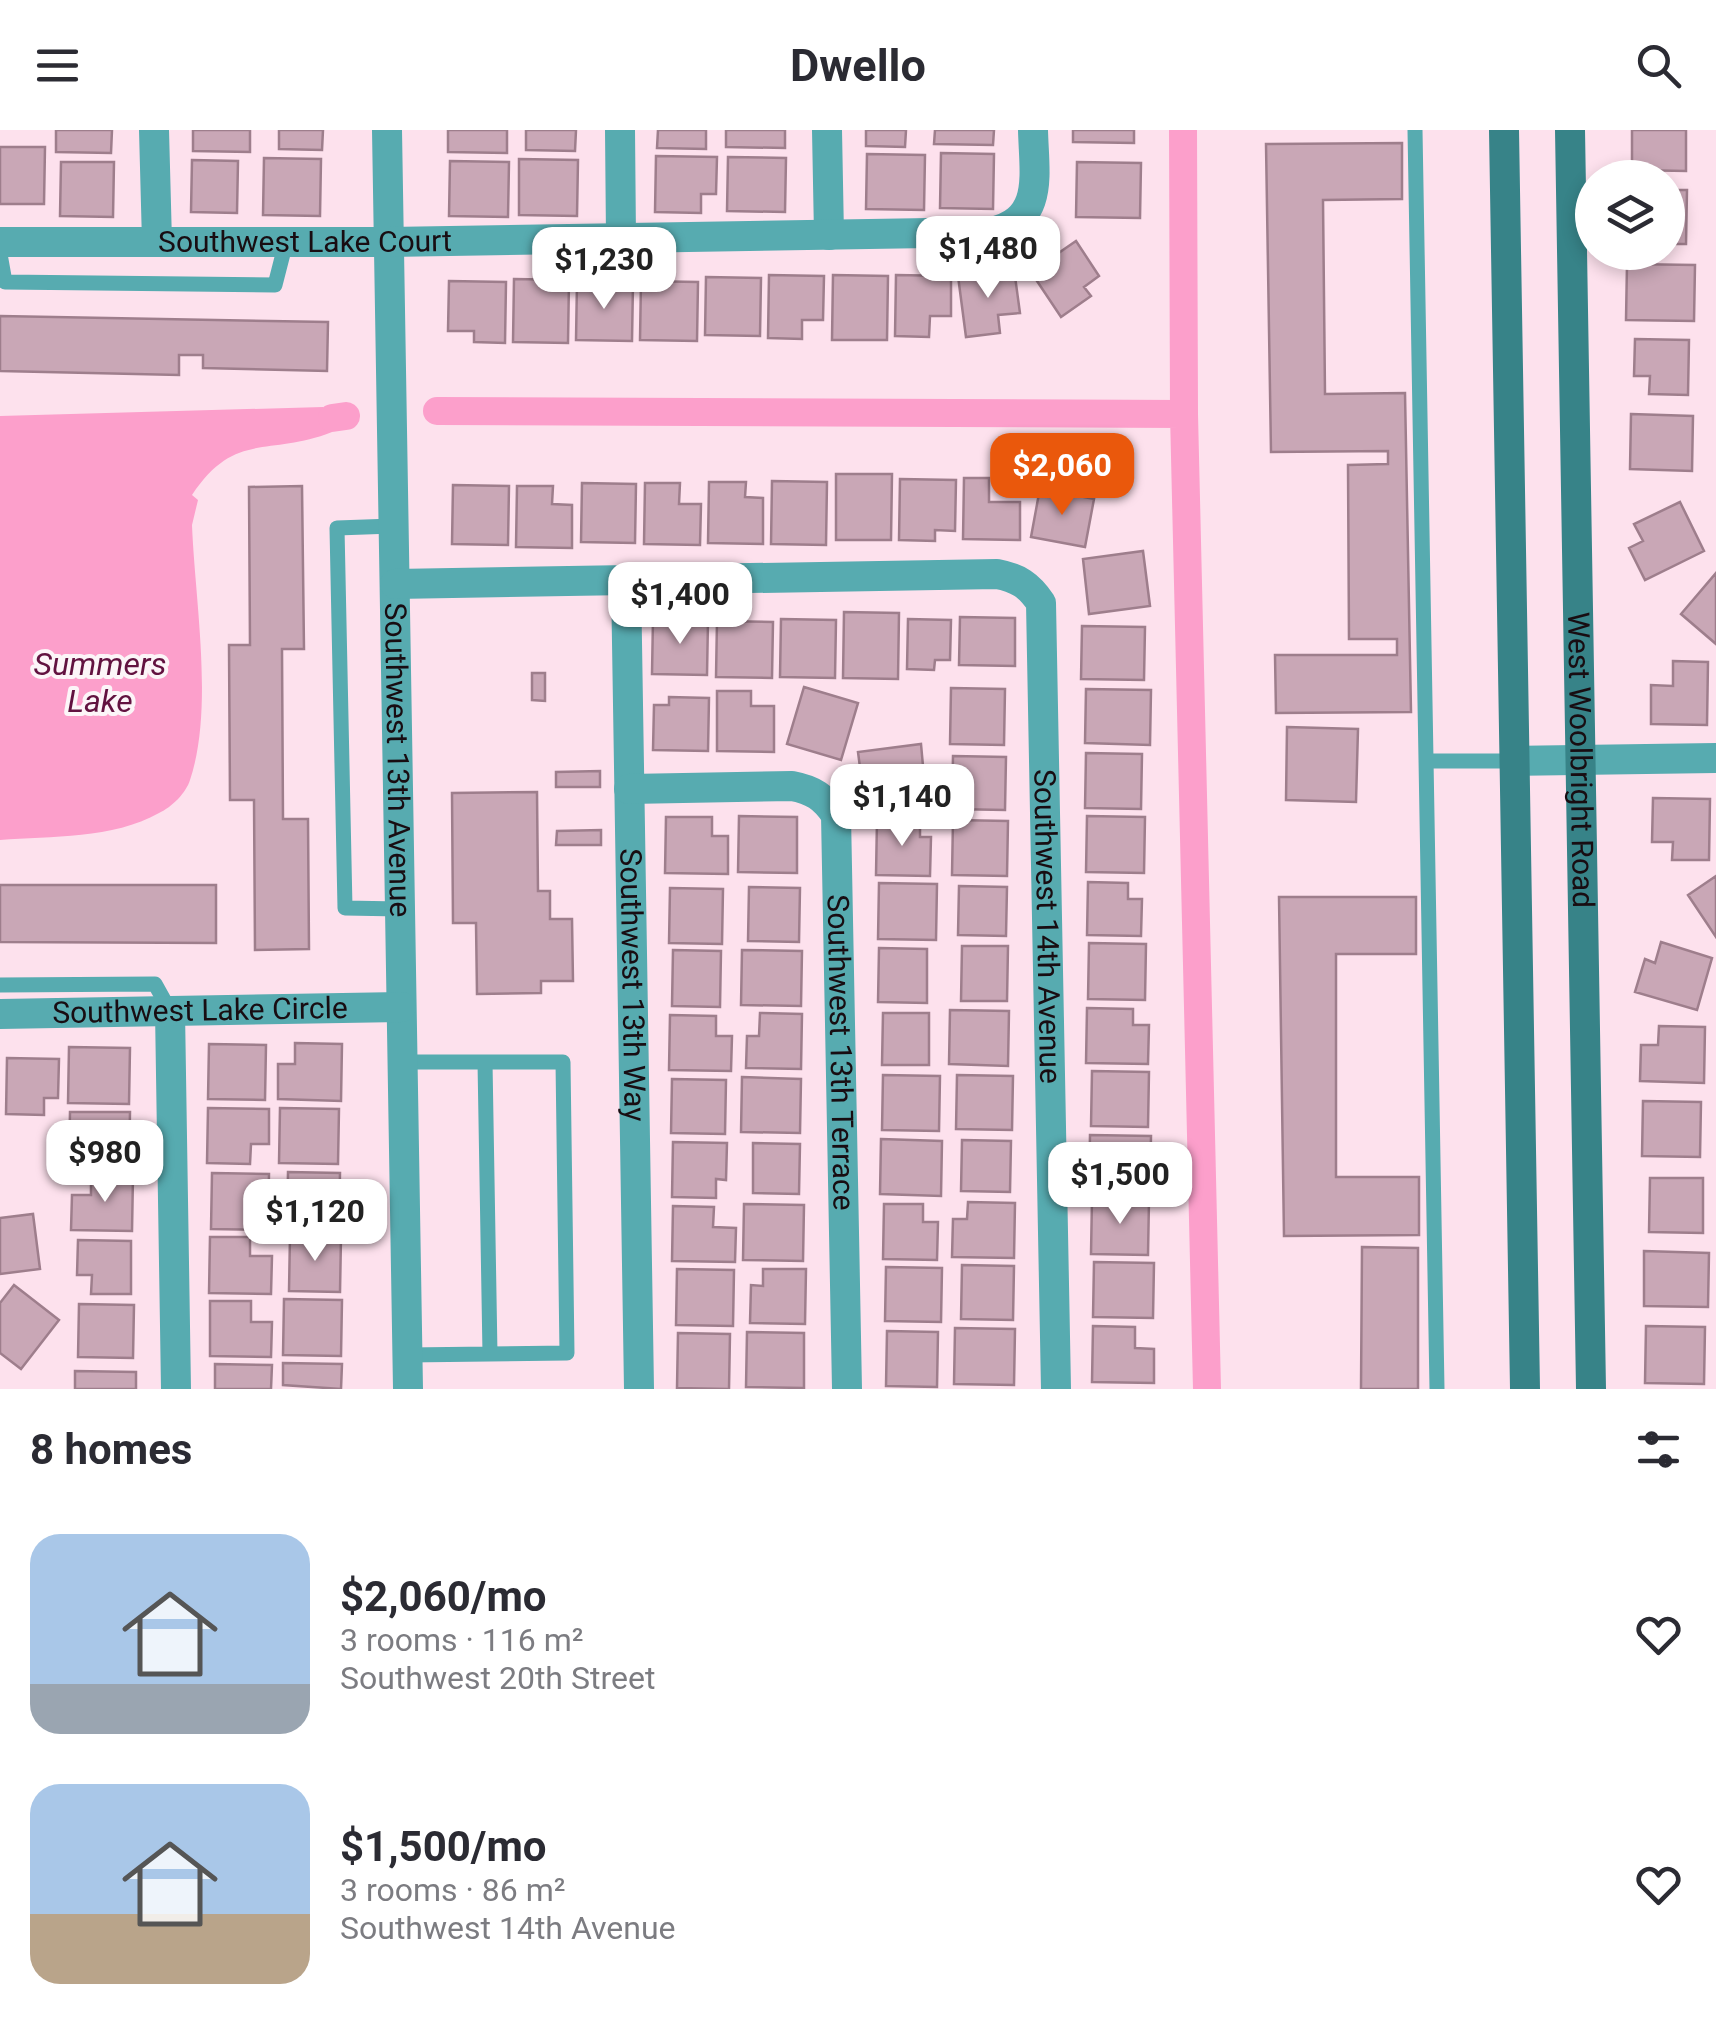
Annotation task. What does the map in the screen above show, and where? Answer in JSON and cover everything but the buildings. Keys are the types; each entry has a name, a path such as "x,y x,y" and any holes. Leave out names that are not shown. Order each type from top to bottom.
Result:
{"main road":[{"path":"1504,130 1526,1389"},
{"name":"West Woolbright Road","path":"1570,130 1591,1389"}],"street":[{"path":"154,130 157,242"},
{"name":"Southwest 13th Avenue","path":"387,130 408,1389"},
{"path":"620,130 620,238"},
{"path":"827,130 829,235"},
{"name":"Southwest Lake Court","path":"0,242 389,242 992,232 1010,228 1024,218 1034,202 1034,130"},
{"name":"Southwest 14th Avenue","path":"626,580 997,574 1015,577 1031,588 1041,603 1056,1389"},
{"path":"394,584 626,580"},
{"name":"Southwest 13th Way","path":"626,580 639,1389"},
{"path":"1515,761 1716,758"},
{"name":"Southwest 13th Terrace","path":"630,788 792,786 810,790 836,815 847,1389"},
{"name":"Southwest Lake Circle","path":"0,1014 402,1007"},
{"path":"170,1011 176,1389"}],"lane":[{"path":"1415,130 1437,1389"},
{"path":"0,254 4,282 274,285 286,242"},
{"path":"394,526 337,528 337,547 346,908 400,909"},
{"path":"1426,761 1515,761"},
{"path":"0,985 155,984 170,1011"},
{"path":"402,1062 563,1062 567,1353 407,1354"},
{"path":"485,1062 490,1354"}],"water":[{"name":"Summers Lake","path":"323,407 332,418 332,432 239,453 223,461 192,495 198,500 192,525 201,654 201,720 190,780 182,795 164,810 122,828 0,840 0,416"}],"waterway":[{"path":"1183,130 1184,414 1207,1389"},
{"path":"437,411 1184,414"},
{"path":"332,418 346,416"}]}
